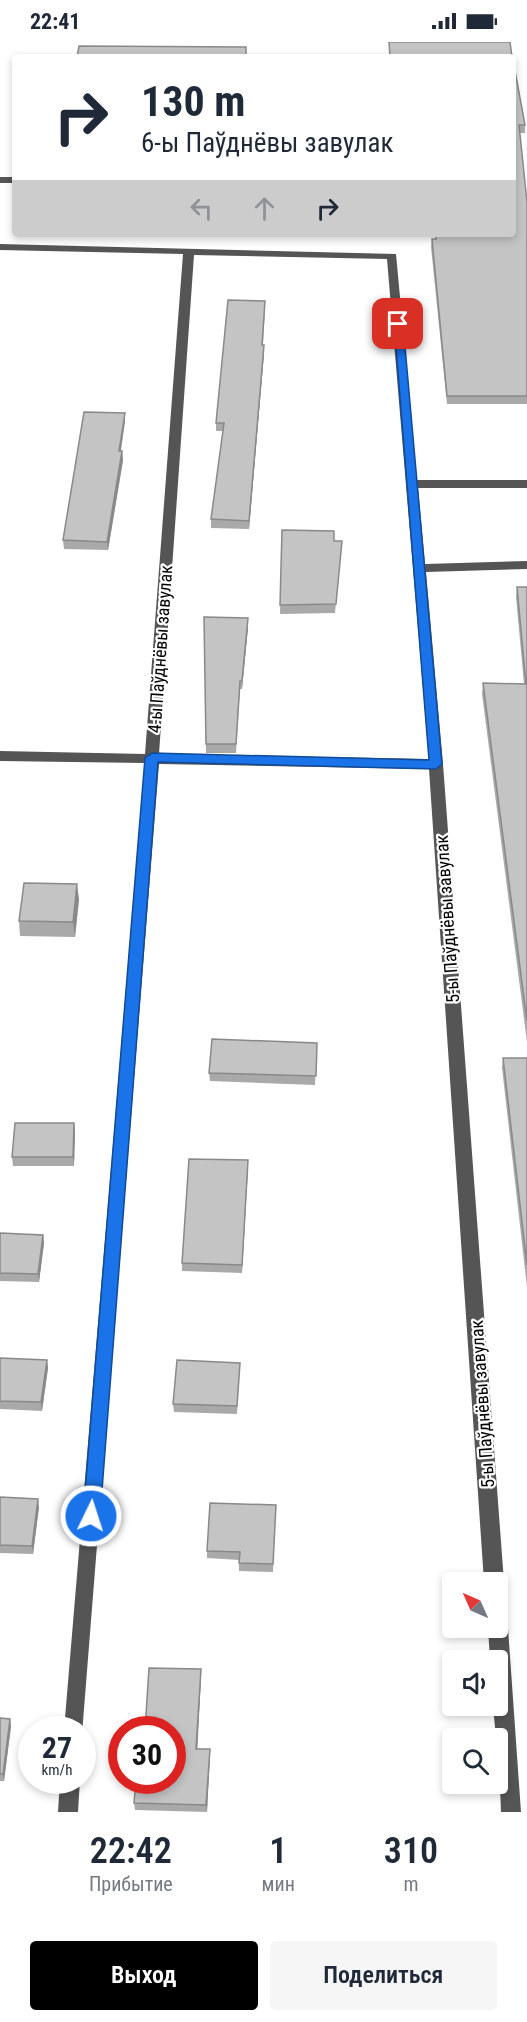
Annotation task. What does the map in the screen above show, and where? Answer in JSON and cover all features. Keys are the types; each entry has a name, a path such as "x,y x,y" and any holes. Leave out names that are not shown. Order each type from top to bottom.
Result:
{"street":[{"path":"0,247 189,250"},
{"name":"5-ы Паўднёвы завулак","path":"189,250 392,256 436,764 494,1572"},
{"name":"4-ы Паўднёвы завулак","path":"75,1716 152,758 189,250"},
{"path":"412,484 527,484"},
{"path":"419,568 527,565"},
{"path":"0,756 436,764"},
{"path":"499,1638 511,1812"},
{"path":"68,1812 69,1794"}],"building":[{"path":"389,42 510,42 512,54 390,54"},
{"path":"79,46 246,47 246,54 78,54"},
{"path":"516,76 525,125 519,125 527,202 527,396 447,396 432,239 436,237 516,237"},
{"path":"228,300 265,301 262,345 264,345 249,521 211,519 224,423 216,423"},
{"path":"84,412 125,413 119,451 122,451 107,542 63,540"},
{"path":"282,530 334,531 334,541 342,541 336,604 280,605"},
{"path":"517,587 527,587 527,1021 483,683 526,684"},
{"path":"204,617 248,618 242,681 240,681 236,744 206,744"},
{"path":"24,883 77,884 73,922 19,921"},
{"path":"212,1039 317,1043 316,1076 209,1073"},
{"path":"503,1058 527,1058 527,1265"},
{"path":"15,1123 74,1123 73,1157 12,1157"},
{"path":"189,1159 248,1160 242,1265 182,1263"},
{"path":"0,1233 43,1235 38,1274 0,1273"},
{"path":"0,1358 47,1360 41,1402 0,1401"},
{"path":"177,1360 240,1363 237,1406 173,1404"},
{"path":"0,1497 38,1499 32,1546 0,1545"},
{"path":"210,1503 276,1505 273,1564 239,1563 240,1552 207,1551"},
{"path":"149,1668 201,1669 196,1749 210,1749 206,1805 134,1803 135,1794 186,1794 186,1716 146,1716"},
{"path":"0,1718 10,1719 3,1774 0,1774"}],"route":[{"path":"91,1516 152,758 436,764 398,324"}]}
